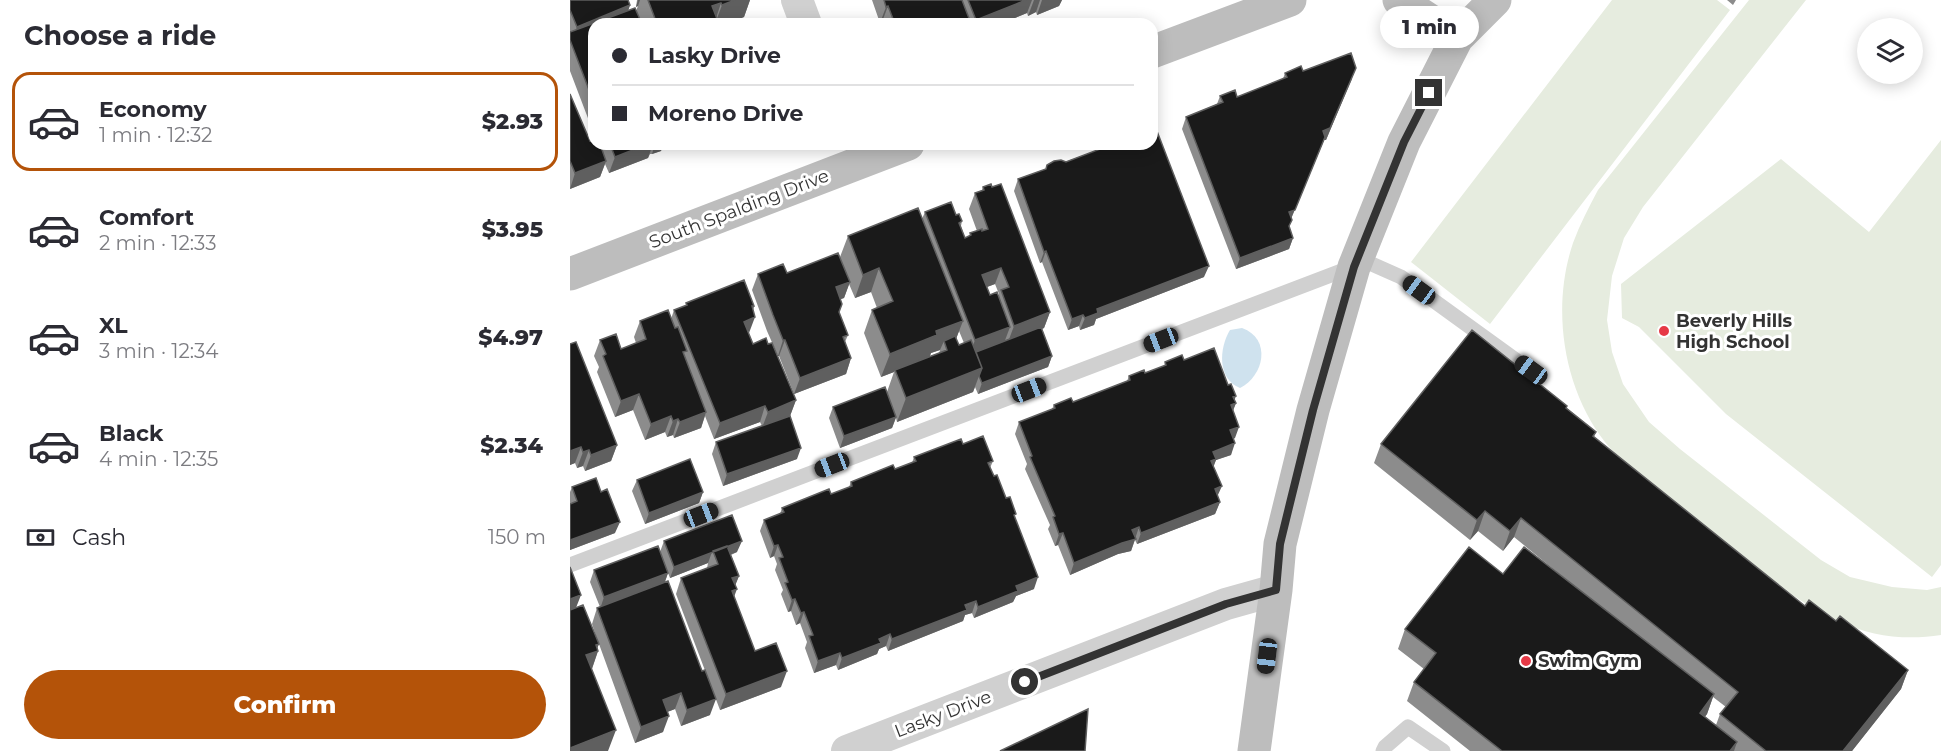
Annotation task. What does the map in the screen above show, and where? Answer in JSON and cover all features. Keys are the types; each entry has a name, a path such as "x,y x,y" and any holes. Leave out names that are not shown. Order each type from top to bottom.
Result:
{"street":[{"path":"797,0 804,18"},
{"path":"1158,50 1290,0"},
{"path":"1399,0 1457,38"},
{"path":"1254,751 1280,544 1313,410 1356,262 1404,142 1457,38 1495,0"},
{"name":"South Spalding Drive","path":"570,274 855,153 873,150"},
{"name":"Lasky Drive","path":"847,751 1226,604 1276,590"}],"lane":[{"path":"570,565 1356,262 1401,277 1531,370"},
{"path":"1383,751 1384,747 1408,727 1443,751"}],"shaded area":[{"path":"1612,0 1717,0 1730,10 1490,324 1411,262"},
{"path":"1749,0 1806,0 1643,207 1624,238 1612,276 1607,320 1612,352 1623,384 1649,422 1821,560 1850,577 1892,587 1927,590 1941,587 1941,635 1909,637 1879,634 1852,627 1801,601 1777,584 1617,456 1591,421 1579,397 1571,372 1562,320 1563,294 1566,268 1573,243 1585,216 1598,190"},
{"path":"1941,140 1941,565 1932,577 1726,414 1639,327 1622,318 1621,284 1781,159 1869,232"}],"water":[{"path":"1242,328 1252,333 1258,340 1261,358 1255,375 1240,388 1227,378 1222,354 1230,330"}],"building":[{"path":"570,0 628,0 630,5 599,18 588,18 588,22 577,27 570,10"},
{"path":"648,0 735,0 712,6 717,18 655,18"},
{"path":"884,0 962,0 969,18 893,18 888,6 886,7"},
{"path":"968,0 1026,0 981,18 975,18"},
{"path":"635,8 639,18 608,18"},
{"path":"588,25 588,87 570,40 570,32"},
{"path":"1351,53 1356,68 1330,128 1323,131 1325,137 1295,210 1289,212 1292,220 1289,226 1293,238 1240,258 1186,117 1223,102 1220,96 1235,90 1237,97 1287,77 1285,73 1301,66 1303,71"},
{"path":"570,94 588,136 588,150 602,150 606,161 575,173 570,161"},
{"path":"1158,134 1209,266 1097,309 1098,313 1085,318 1083,315 1072,319 1046,251 1044,252 1018,179 1046,169 1047,165 1054,161 1066,162 1098,150 1158,150"},
{"path":"612,150 633,150 615,157"},
{"path":"991,184 992,187 1001,184 1050,312 1014,326 1001,290 1009,287 1001,268 982,275 990,295 997,292 1010,327 975,340 925,212 951,202 956,215 959,214 962,221 959,223 965,238 971,235 970,233 988,229 975,193"},
{"path":"918,208 963,321 936,331 937,335 890,354 872,310 893,301 879,268 863,275 848,236"},
{"path":"838,253 850,282 836,287 842,304 839,312 848,335 843,337 851,358 800,378 758,274 783,264 787,273"},
{"path":"744,280 754,306 752,306 755,317 744,322 753,344 766,338 768,344 772,343 796,400 768,412 765,406 720,423 674,310"},
{"path":"668,310 675,328 678,327 687,351 683,352 706,412 680,422 678,419 673,421 671,416 651,424 639,394 621,401 603,356 606,354 600,340 616,334 621,349 646,339 640,321"},
{"path":"1041,327 1052,356 982,383 979,376 982,368 976,352"},
{"path":"1472,330 1567,406 1566,408 1596,432 1593,436 1805,606 1809,600 1836,621 1840,616 1908,670 1843,751 1766,751 1720,714 1738,692 1521,518 1510,531 1485,511 1477,520 1381,444"},
{"path":"955,336 959,345 971,340 982,368 906,398 895,370 947,350 944,341"},
{"path":"576,342 617,445 591,455 589,450 583,452 581,447 570,451 570,344"},
{"path":"1214,348 1228,385 1231,384 1236,396 1233,397 1236,403 1231,405 1239,427 1230,430 1235,443 1213,452 1216,459 1211,461 1222,486 1215,489 1220,502 1141,533 1139,527 1132,530 1136,539 1074,563 1063,533 1059,534 1053,517 1055,516 1030,457 1032,456 1019,422 1055,408 1054,405 1071,398 1073,402 1130,380 1129,376 1166,365 1165,362 1182,355 1184,360"},
{"path":"885,387 896,417 844,436 833,407"},
{"path":"790,416 801,448 727,474 716,442"},
{"path":"983,436 993,461 988,463 994,476 997,475 1006,498 1010,497 1016,514 1014,515 1038,577 1016,586 1018,591 978,607 976,601 965,605 967,610 892,639 890,634 879,639 881,643 842,658 840,653 818,661 809,636 813,635 804,612 801,613 795,599 792,600 779,558 783,557 778,545 774,546 764,520 784,512 782,508 829,489 831,494 852,486 851,482 893,465 895,469 916,461 914,457 961,439 963,444"},
{"path":"690,459 703,492 649,513 637,480"},
{"path":"596,478 601,492 607,489 620,522 570,540 570,504 577,501 572,487"},
{"path":"732,515 742,541 674,567 664,541"},
{"path":"658,546 668,573 604,597 594,570"},
{"path":"727,546 739,576 732,578 737,589 732,591 755,651 776,643 787,671 726,694 681,578 718,564 713,551"},
{"name":"Swim Gym","path":"1469,547 1503,574 1524,547 1714,694 1700,713 1737,742 1730,751 1502,751 1414,682 1436,653 1405,629"},
{"path":"570,567 581,595 570,599"},
{"path":"668,581 702,671 705,670 716,699 687,710 681,693 663,700 669,716 641,727 597,608"},
{"path":"583,605 599,644 596,645 598,651 586,655 616,730 570,748 570,610"},
{"path":"1088,709 1085,751 1000,751"}],"place":[{"name":"Beverly Hills High School","path":"1664,331"},
{"name":"Swim Gym","path":"1526,661"}],"route":[{"path":"1025,682 1226,604 1276,590 1280,544 1313,410 1354,267 1404,142 1429,93"}]}
